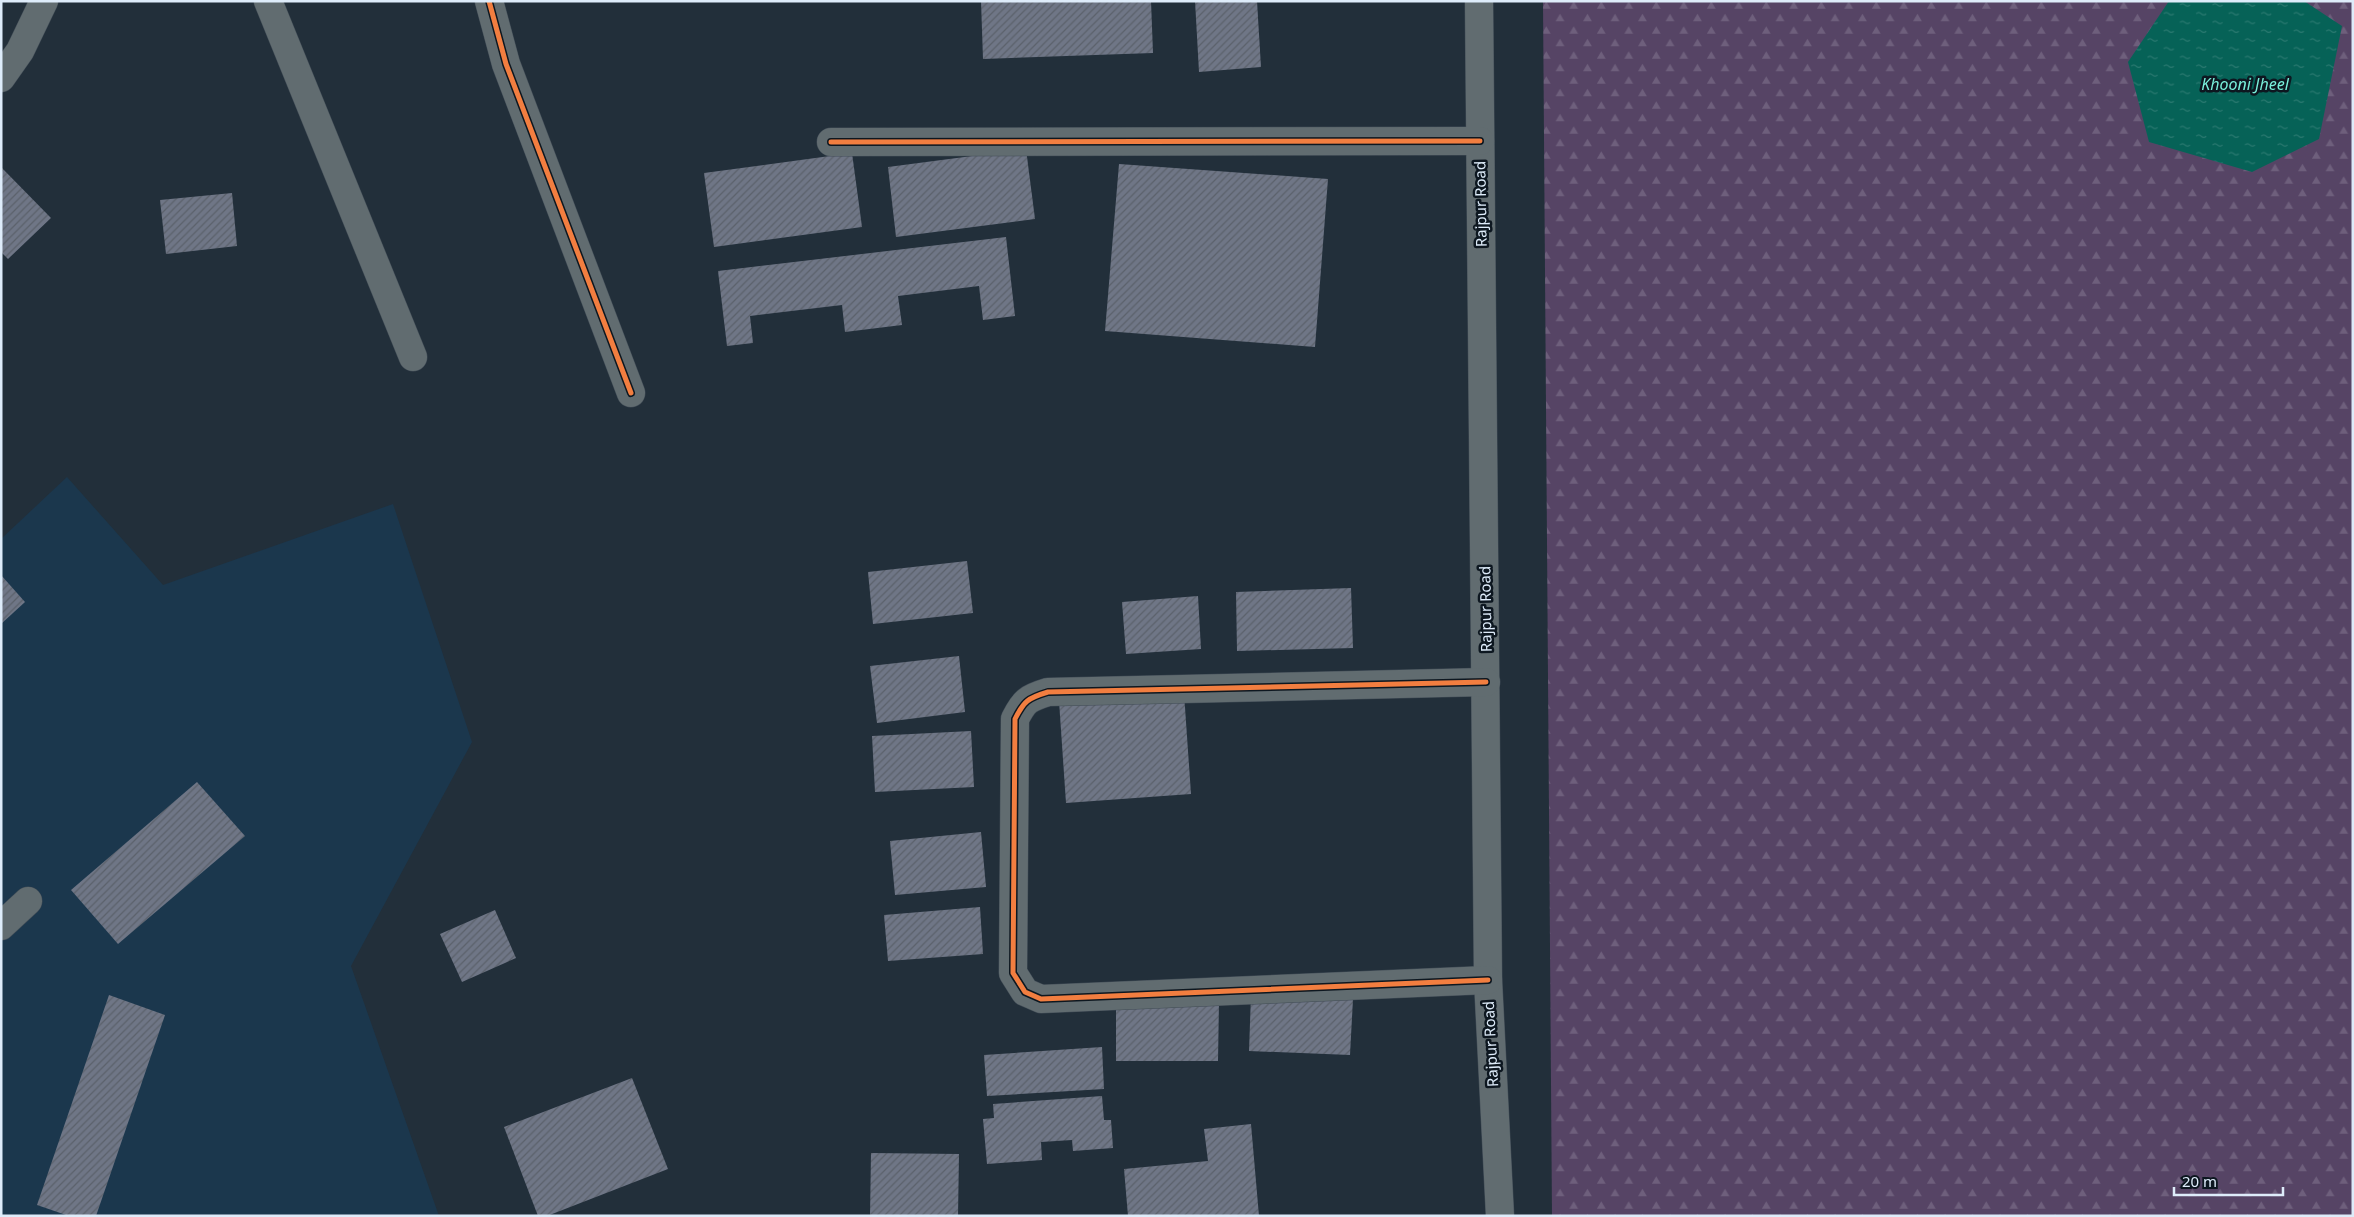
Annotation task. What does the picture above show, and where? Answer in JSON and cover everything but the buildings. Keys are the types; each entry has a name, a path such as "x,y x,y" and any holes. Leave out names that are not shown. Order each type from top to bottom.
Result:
{"street":[{"path":"1,78 20,51 44,1"},
{"path":"268,1 413,357"},
{"path":"489,1 506,64 631,393"},
{"name":"Rajpur Road","path":"1479,1 1488,980 1500,1216"},
{"path":"831,142 1480,141"},
{"path":"1486,682 1048,692 1032,697 1023,704 1015,719 1013,973 1025,992 1041,999 1488,980"},
{"path":"1,926 28,901"}],"shaded area":[{"path":"67,477 163,585 393,504 472,742 351,966 439,1216 1,1216 1,539"}],"green space":[{"path":"1543,1 2353,1 2353,1216 1552,1216"}],"water":[{"name":"Khooni Jheel","path":"2169,1 2304,1 2342,26 2319,139 2252,172 2149,142 2128,62"}],"cycle path":[{"path":"489,1 506,64 631,393"},
{"path":"831,142 1480,141"},
{"path":"1486,682 1048,692 1031,698 1024,704 1015,719 1013,973 1025,992 1041,999 1488,980"}]}
